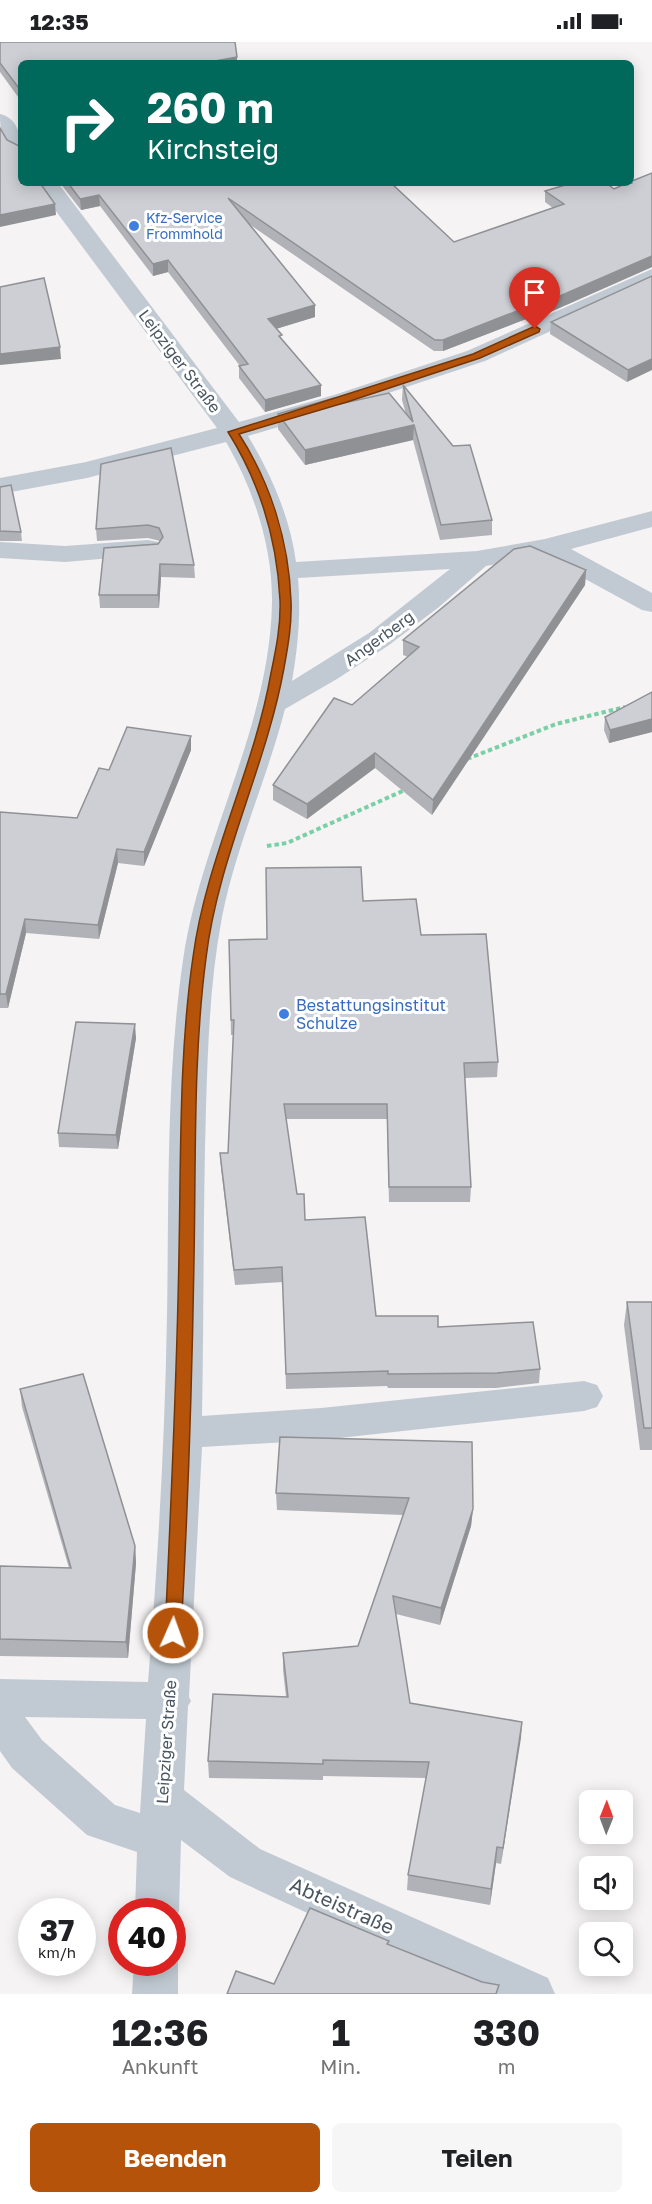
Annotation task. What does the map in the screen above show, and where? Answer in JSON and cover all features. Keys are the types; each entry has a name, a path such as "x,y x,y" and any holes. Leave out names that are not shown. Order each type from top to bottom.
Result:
{"street":[{"path":"0,121 18,145"},
{"name":"Leipziger Straße","path":"48,186 233,432 252,463 279,537 286,601 285,632 272,704 251,774 222,855 206,920 195,996 189,1121 183,1433 158,1898"},
{"path":"0,486 87,470 233,432 343,400 477,356 652,276"},
{"path":"283,571 477,559 547,547 652,519"},
{"path":"547,547 652,604"},
{"path":"0,550 65,555 148,548"},
{"name":"Angerberg","path":"272,704 320,679 364,651 447,588 477,559"},
{"path":"183,1433 321,1424 584,1396"},
{"path":"0,1698 170,1701"},
{"path":"0,1717 27,1754 102,1821 161,1820"},
{"name":"Abteistraße","path":"161,1820 245,1863 532,1994"},
{"path":"155,1994 156,1976"}],"path":[{"path":"465,760 556,724 631,706"},
{"path":"222,855 287,843 416,784"}],"building":[{"path":"0,42 235,42 237,57 220,60 18,60 18,87 0,63"},
{"path":"0,128 7,140 18,146 18,186 42,186 55,204 0,215"},
{"path":"652,173 652,256 530,309 527,307 443,340 435,340 228,198 315,305 268,319 282,335 279,336 321,385 265,400 239,366 248,364 168,260 153,264 99,195 80,199 70,186 394,186 454,242 564,204 545,191 562,186 610,186 614,189 620,186 634,186 634,180"},
{"path":"652,276 652,359 628,370 551,322"},
{"path":"44,278 60,347 0,354 0,287"},
{"path":"403,385 453,446 470,445 492,520 441,525 414,425 305,450 278,414 334,398 340,404 389,393 413,422"},
{"path":"171,448 194,565 160,564 158,595 99,595 104,548 158,544 163,537 159,528 148,525 96,529 101,464"},
{"path":"11,485 21,532 0,531 0,487"},
{"path":"530,546 586,570 433,800 375,753 307,804 273,785 334,698 352,705 419,647 403,640 514,549"},
{"path":"652,692 652,719 610,730 605,717"},
{"path":"127,727 191,736 144,852 117,849 98,925 25,919 6,994 0,994 0,812 77,818 99,768 109,770"},
{"path":"361,867 363,901 416,899 421,935 486,934 498,1062 464,1063 471,1187 389,1187 387,1104 284,1104 297,1194 304,1194 305,1220 365,1217 376,1316 438,1316 438,1327 533,1322 540,1369 497,1373 388,1374 388,1371 286,1374 282,1267 234,1270 220,1153 228,1153 234,1020 231,1020 229,940 267,939 266,868"},
{"path":"76,1022 135,1024 116,1135 58,1133"},
{"path":"627,1302 652,1302 652,1428 644,1428"},
{"path":"83,1374 135,1546 126,1642 0,1639 0,1566 71,1568 20,1389"},
{"path":"280,1437 472,1442 473,1509 441,1608 393,1596 410,1703 522,1722 503,1848 497,1847 491,1889 408,1875 429,1762 323,1760 323,1764 208,1761 213,1694 288,1697 283,1653 358,1646 409,1498 276,1493"},
{"path":"310,1908 389,1941 387,1944 482,1982 499,1985 496,1994 227,1994 236,1971 274,1984"}],"place":[{"name":"Kfz-Service Frommhold","path":"134,226"},
{"name":"Bestattungsinstitut Schulze","path":"284,1014"}],"route":[{"path":"173,1633 183,1433 189,1121 195,996 206,920 222,855 251,774 272,704 285,632 286,601 279,537 252,463 233,432 343,400 477,356 535,329"}]}
